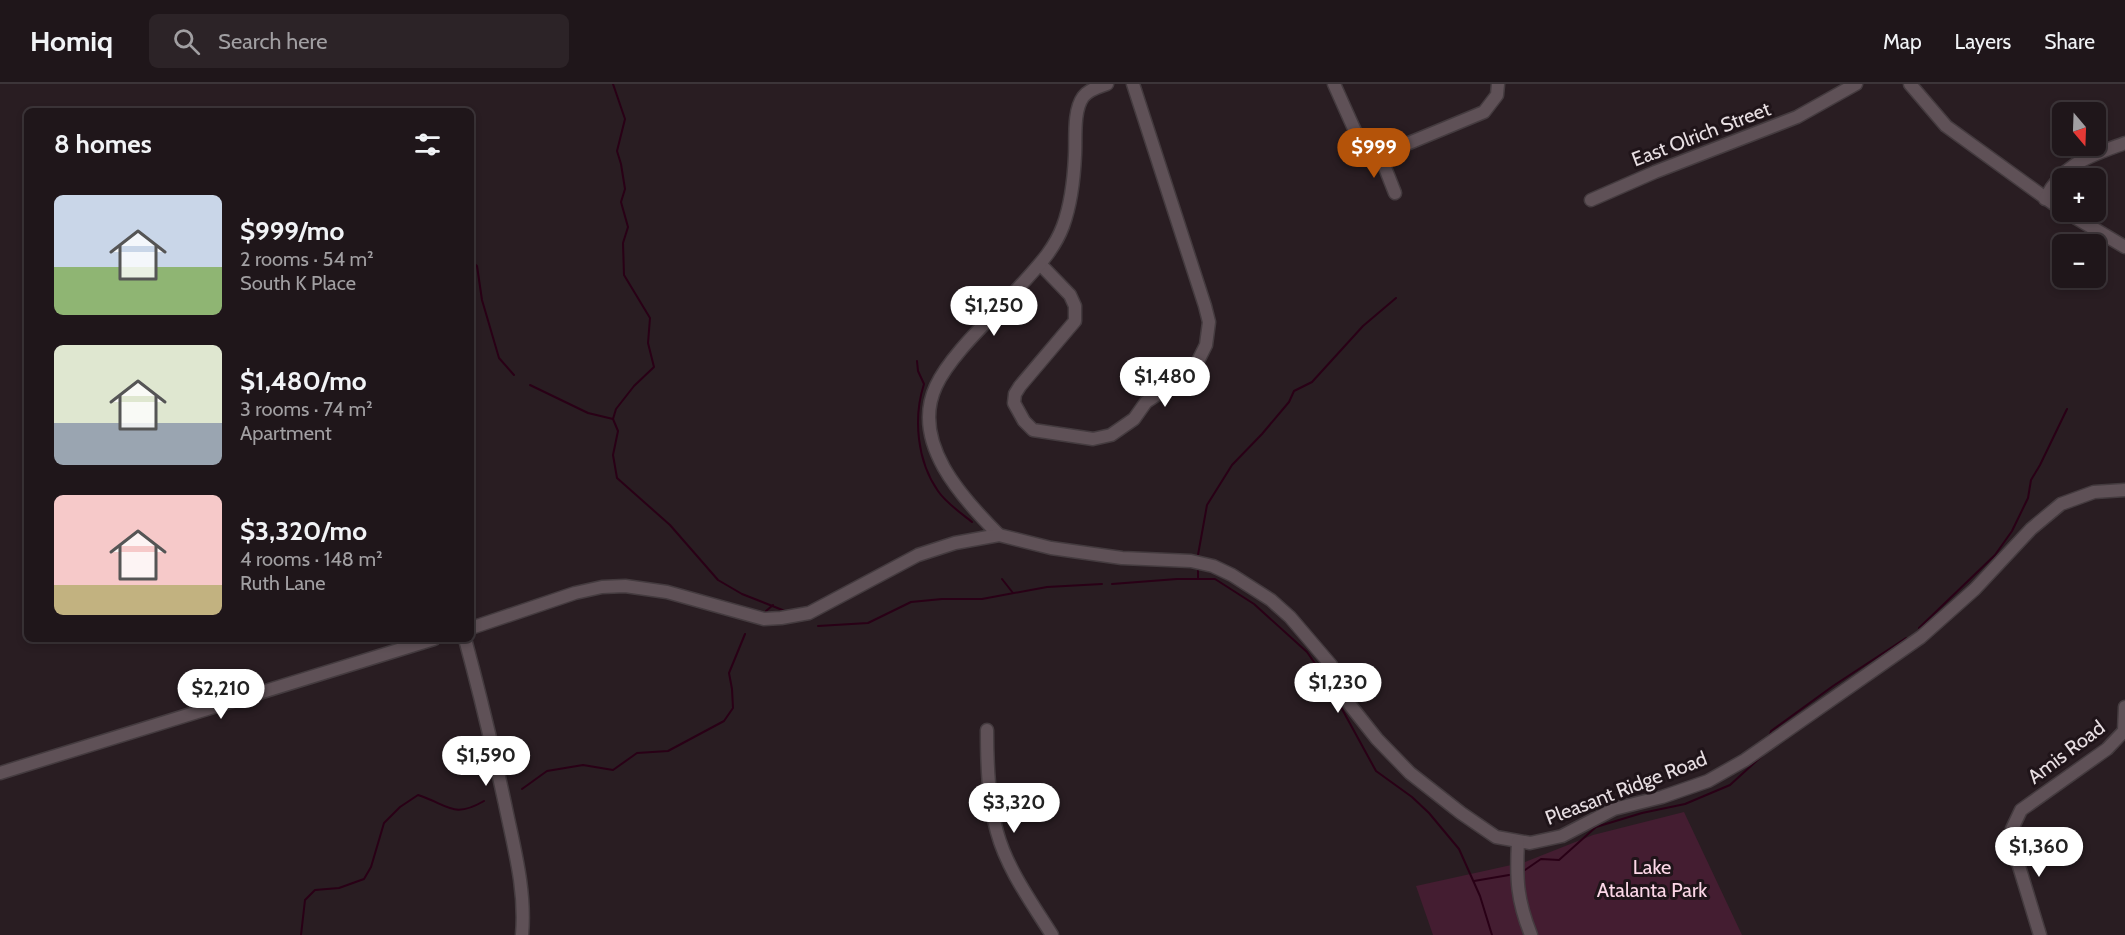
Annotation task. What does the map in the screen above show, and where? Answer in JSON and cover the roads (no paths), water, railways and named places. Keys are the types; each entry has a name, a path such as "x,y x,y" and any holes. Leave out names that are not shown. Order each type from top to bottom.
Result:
{"street":[{"path":"999,535 963,495 944,469 937,455 929,411 936,386 954,358 1041,265 1054,246 1063,226 1070,200 1076,154 1075,125 1083,97 1091,90 1107,84"},
{"path":"1041,265 1070,295 1075,306 1075,321 1015,394 1014,403 1024,421 1033,430 1093,439 1111,435 1134,419 1146,402 1179,384 1197,363 1206,345 1209,322 1133,84"},
{"path":"1334,84 1364,151 1380,155 1484,112 1497,95 1498,84"},
{"name":"East Olrich Street","path":"1591,200 1655,172 1788,121 1856,84"},
{"path":"1910,84 1946,126 2052,203"},
{"path":"2045,199 2054,183 2081,159 2125,143"},
{"path":"1380,155 1395,193"},
{"path":"2083,222 2125,247"},
{"name":"Pleasant Ridge Road","path":"474,627 575,594 602,587 625,586 667,592 764,619 782,618 809,613 918,555 955,543 999,535 1051,548 1122,558 1191,561 1213,566 1232,575 1271,600 1290,617 1331,665 1350,705 1377,739 1410,773 1496,837 1530,843 1562,836 1614,809 1662,797 1708,781 1745,760 1921,637 1975,589 2031,528 2061,504 2094,492 2125,490"},
{"path":"0,773 424,642"},
{"path":"466,642 482,698 519,871 524,910 522,935"},
{"name":"Amis Road","path":"2040,935 2011,840 2016,821 2021,810 2107,749 2124,731 2125,707"},
{"path":"987,730 987,764 997,832 1011,865 1052,935"},
{"path":"1518,842 1517,884 1521,910 1531,935"}],"waterway":[{"path":"613,84 625,119 617,151 625,189 621,202 628,227 623,243 624,275 650,318 648,343 654,367 634,386 616,409 613,419 618,431 613,455 617,478 670,525 718,580 742,594 785,611"},
{"path":"474,264 477,266 482,300 499,358 514,375"},
{"path":"1198,555 1207,505 1232,465 1289,402 1294,391 1312,382 1363,326 1396,298"},
{"path":"917,361 918,371 924,384 918,425 925,466 941,495 972,522"},
{"path":"530,385 588,413 613,419"},
{"path":"1919,628 1995,555 2012,531 2028,498 2031,480 2067,409"},
{"path":"1198,570 1198,579"},
{"path":"1002,579 1013,593"},
{"path":"1112,584 1177,579 1215,579 1254,604 1307,652 1325,678 1376,771 1412,797 1429,813 1459,849 1480,896 1492,935"},
{"path":"818,626 868,623 911,602 982,599 1047,587 1102,584"},
{"path":"766,611 773,605"},
{"path":"522,789 547,771 583,765 613,770 637,753 668,751 724,721 733,708 729,673 745,634"},
{"path":"1770,735 1771,731 1833,686 1906,638"},
{"path":"1525,870 1541,859 1559,860 1596,827 1642,813 1685,804 1730,785 1763,755"},
{"path":"301,935 305,900 315,890 339,888 364,879 371,867 384,823 400,807 418,795 458,810 484,801"},
{"path":"1474,881 1509,875"}],"park label":[{"name":"Lake Atalanta Park","path":"1652,878"}]}
